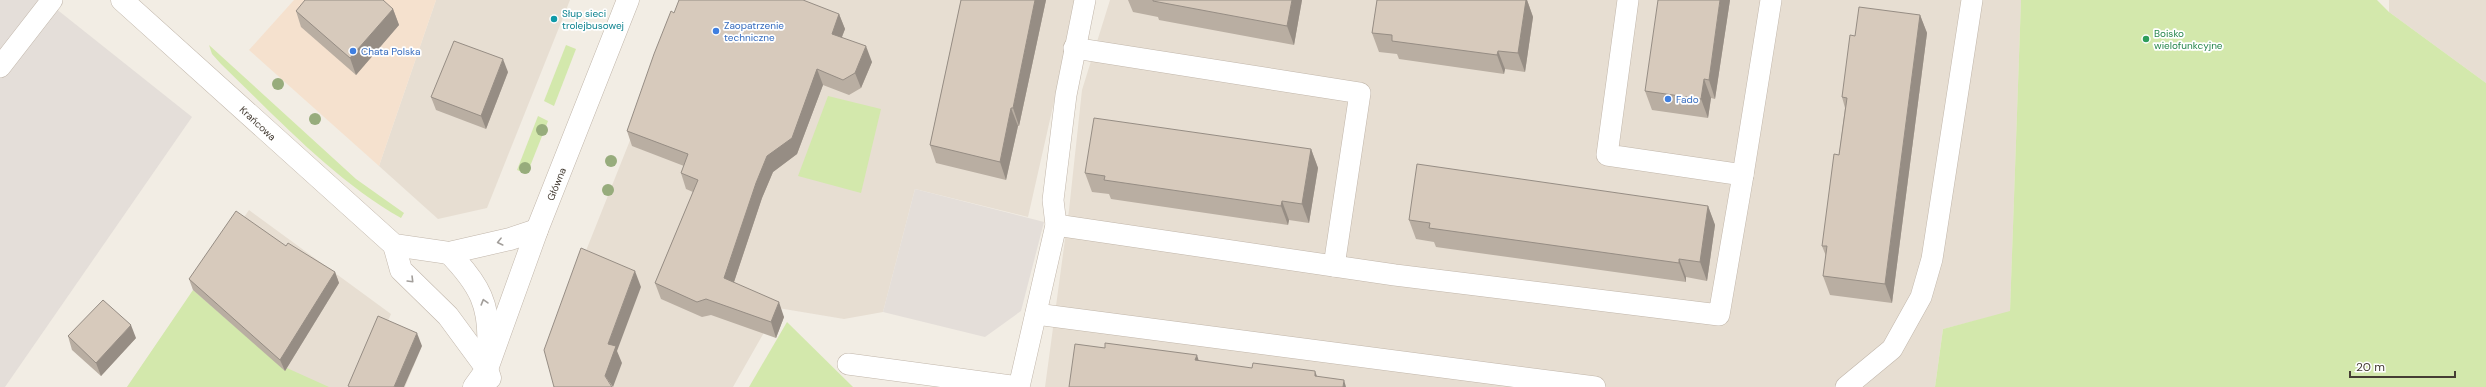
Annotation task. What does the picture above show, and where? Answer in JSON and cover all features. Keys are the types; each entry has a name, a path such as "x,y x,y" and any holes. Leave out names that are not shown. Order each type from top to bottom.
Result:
{"street":[{"name":"Krańcowa","path":"122,0 394,245"},
{"name":"Główna","path":"474,387 490,378 537,230 628,0"},
{"path":"490,378 448,316 401,270 394,245 449,253 494,243 537,230"},
{"path":"449,253 468,273 485,301 489,335 490,378"}],"lane":[{"path":"0,67 52,0"},
{"path":"848,364 1019,387 1056,225 1053,200 1066,95 1074,48 1085,0"},
{"path":"1628,0 1607,155 1742,175"},
{"path":"1056,225 1334,266 1719,315 1771,0"},
{"path":"1846,387 1892,349 1921,297 1932,260 1972,0"},
{"path":"1074,48 1360,93 1334,266"},
{"path":"1036,314 1595,387"}],"shaded area":[{"path":"0,0 45,0 192,117 5,387 0,387"},
{"path":"294,0 436,0 379,166 249,50"},
{"path":"436,0 570,0 487,208 438,219 379,166"},
{"path":"686,0 1077,0 1028,217 915,189 883,312 844,319 778,308 733,387 555,387 552,336"},
{"path":"1110,0 2021,0 2010,312 1943,329 1935,387 1045,387 1069,210 1082,90"},
{"path":"2389,0 2486,0 2486,83 2389,12"},
{"path":"915,189 1044,222 1021,311 985,337 883,312"},
{"path":"249,210 391,314 384,330 422,346 405,387 127,387"}],"green space":[{"path":"2021,0 2377,0 2389,12 2486,83 2486,387 1935,387 1943,329 2010,311"},
{"path":"209,45 356,179 404,213 401,218 353,186 307,147 221,64 212,54"},
{"path":"566,45 576,49 554,106 544,101"},
{"path":"828,96 881,109 861,193 798,176"},
{"path":"538,116 548,121 527,174 517,170"},
{"path":"193,290 278,364 329,387 127,387"},
{"path":"787,322 853,387 749,387"}],"building":[{"name":"Chata Polska","path":"305,0 383,0 393,9 350,58 296,11"},
{"path":"679,0 803,0 839,14 832,34 866,46 855,73 843,80 817,69 792,138 767,156 756,183 724,278 779,302 771,322 706,299 697,302 655,283 698,180 681,173 688,154 627,131 671,11 674,13"},
{"path":"961,0 1035,0 1013,108 1011,108 1000,162 930,145"},
{"path":"1153,0 1292,0 1287,26"},
{"path":"1377,0 1526,0 1518,53 1498,51 1497,55 1392,41 1392,35 1372,33"},
{"path":"1658,0 1720,0 1709,80 1704,79 1701,99 1645,91"},
{"path":"1859,7 1920,15 1885,284 1823,276 1827,246 1822,246 1834,154 1839,155 1847,98 1842,97 1850,35 1855,36"},
{"path":"454,41 503,59 481,116 431,97"},
{"path":"1094,118 1311,149 1302,204 1282,201 1281,206 1104,180 1105,176 1085,173"},
{"path":"1417,164 1708,206 1700,262 1679,259 1679,263 1429,228 1430,223 1409,220"},
{"path":"236,211 286,246 288,243 335,272 280,360 189,279"},
{"path":"581,248 635,271 608,344 616,346 605,376 612,387 554,387 544,350"},
{"path":"103,300 131,325 96,363 68,336"},
{"path":"378,316 417,333 394,387 350,387 348,386"},
{"path":"1105,343 1197,355 1195,360 1252,368 1253,363 1315,371 1315,376 1344,380 1343,387 1069,387 1075,344 1105,348"}],"place":[{"name":"Słup sieci trolejbusowej","path":"554,19"},
{"name":"Zaopatrzenie techniczne","path":"716,31"},
{"name":"Boisko wielofunkcyjne","path":"2146,39"},
{"name":"Chata Polska","path":"353,51"},
{"name":"Fado","path":"1668,99"}]}
